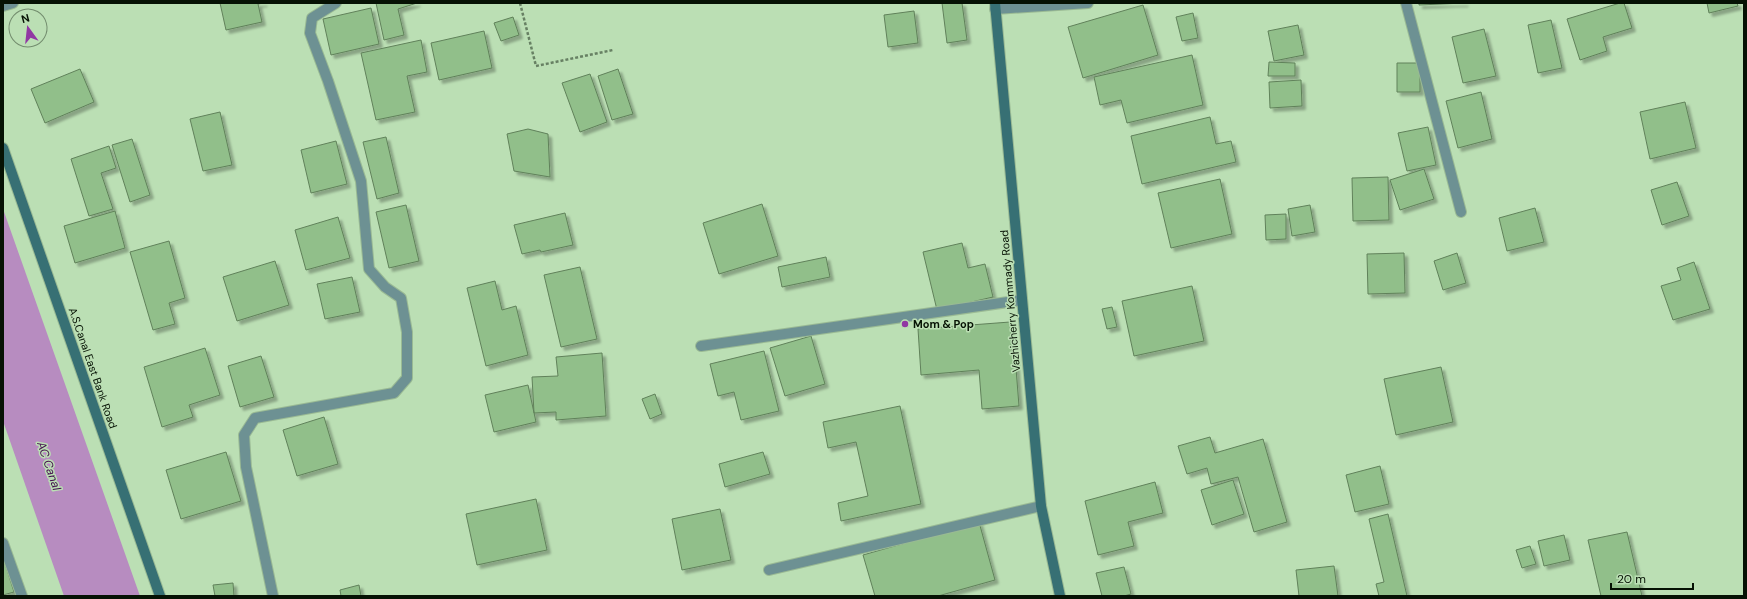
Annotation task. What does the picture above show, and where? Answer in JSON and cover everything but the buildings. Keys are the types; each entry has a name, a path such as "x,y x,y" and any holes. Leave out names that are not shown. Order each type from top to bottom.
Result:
{"main road":[{"name":"Vazhicherry Kommady Road","path":"995,6 1041,506 1060,596"},
{"name":"A.S.Canal East Bank Road","path":"3,148 160,596"}],"street":[{"path":"3,6 13,3"},
{"path":"273,596 246,467 244,435 255,418 394,393 407,378 407,332 401,298 385,287 369,269 361,181 328,81 310,33 312,18 336,3"},
{"path":"995,6 1088,3"},
{"path":"1406,3 1461,212"},
{"path":"701,346 1022,300"},
{"path":"769,570 1041,506"},
{"path":"3,543 22,596"}],"path":[{"path":"520,3 536,66 613,50"}],"water":[{"name":"AC Canal","path":"3,209 140,596 64,596 3,421"}],"place":[{"name":"Mom & Pop","path":"905,324"}]}
